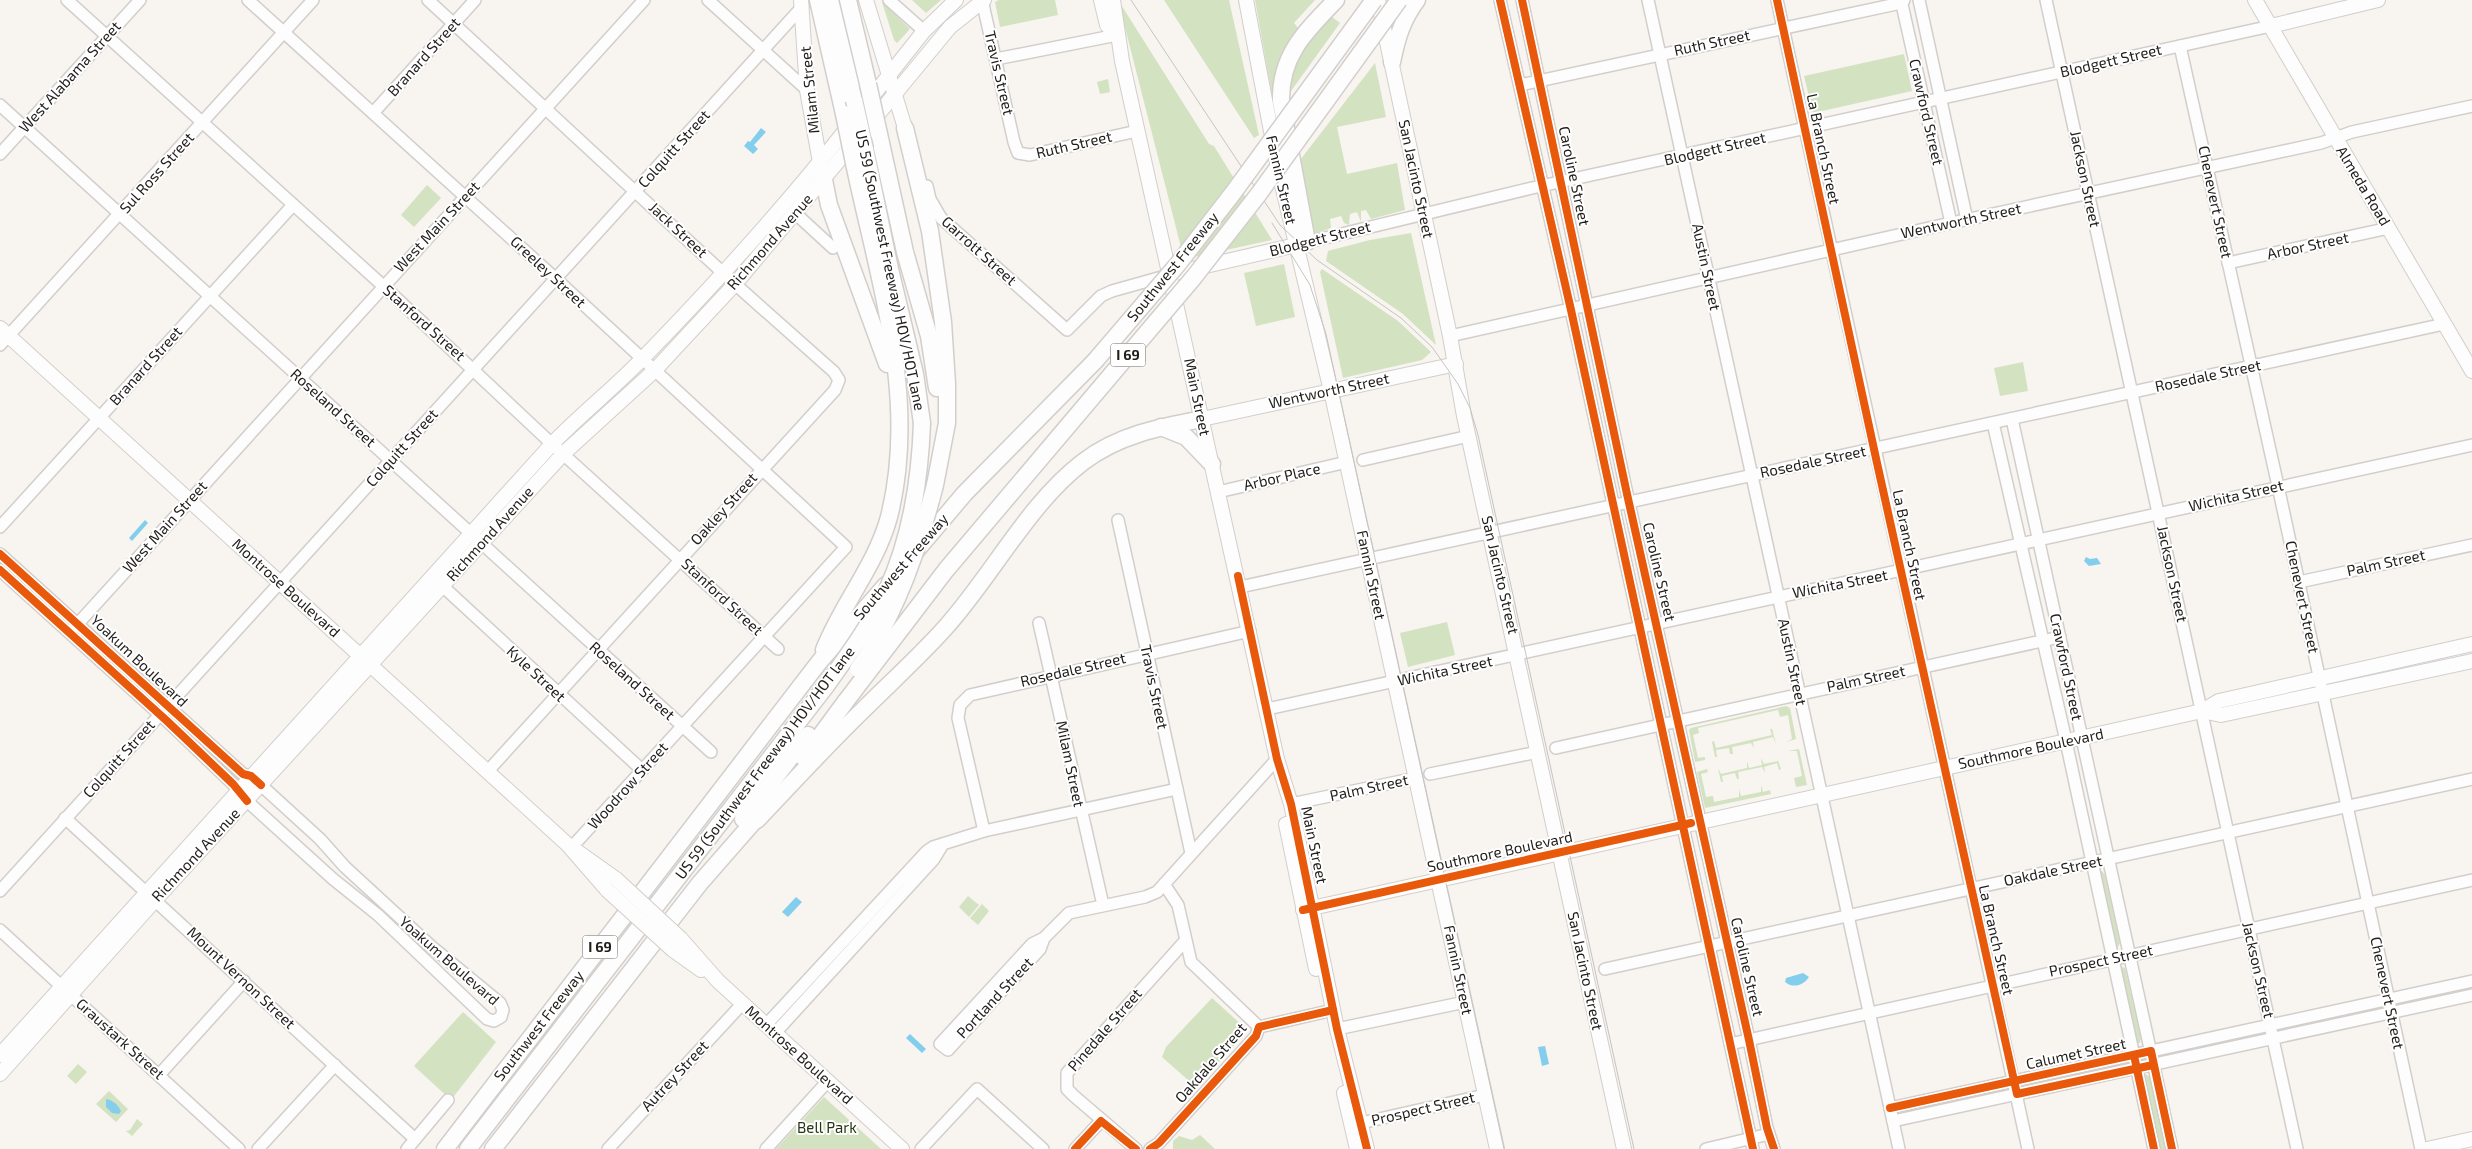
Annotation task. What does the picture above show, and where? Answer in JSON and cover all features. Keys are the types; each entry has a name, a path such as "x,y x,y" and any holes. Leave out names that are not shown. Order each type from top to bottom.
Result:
{"highway":[{"name":"US 59 (Southwest Freeway) HOV/HOT lane","path":"468,1149 837,694 859,640 887,589 905,539 916,492 921,458 922,423 915,374 830,0"},
{"path":"848,0 905,252 918,293 936,375 943,423"},
{"name":"Southwest Freeway","path":"445,1149 820,661 965,493 1095,361 1178,264 1376,0"},
{"name":"Southwest Freeway","path":"493,1149 700,883 756,820 837,694 946,570 1194,277 1258,195 1399,0"},
{"path":"1392,62 1398,34 1406,15 1417,0"},
{"path":"807,2 844,114 877,265 896,364 900,416 898,465 888,518 870,565 834,624 820,661"},
{"path":"1301,244 1281,101 1281,85 1289,57 1296,44 1332,4"},
{"path":"700,883 716,854 868,654 892,609 926,517 935,484 943,423 946,366 937,271 930,230 905,128"},
{"path":"824,180 829,205 884,353 900,416"},
{"path":"918,293 922,423"},
{"path":"756,820 945,628 978,589 1058,483 1084,461 1135,433 1202,419"},
{"path":"1158,427 1186,437 1212,464"}],"main road":[{"path":"866,0 905,128"},
{"name":"Richmond Avenue","path":"0,1055 66,990 243,795 360,656 552,444 577,418 642,359 820,163 924,31 956,0"},
{"name":"Richmond Avenue","path":"256,780 371,665 564,454 654,371 735,284 796,214 950,27 983,0"},
{"name":"Main Street","path":"1101,0 1107,24 1117,36"},
{"name":"Main Street","path":"1113,0 1117,36 1277,759 1292,804 1308,908"},
{"name":"Fannin Street","path":"1246,0 1264,100 1301,244 1302,267 1347,462 1394,682 1423,776 1438,880 1497,1149"},
{"name":"San Jacinto Street","path":"1376,0 1392,62 1456,364 1469,436 1624,1149"},
{"name":"Almeda Road","path":"2255,0 2444,324 2468,358 2472,371"},
{"name":"Blodgett Street","path":"2271,26 2378,0"},
{"name":"Milam Street","path":"807,2 807,90 824,180"},
{"name":"Blodgett Street","path":"1171,274 1301,244"},
{"name":"Montrose Boulevard","path":"3,337 99,418 571,848 607,890 677,945 902,1149"},
{"name":"Wentworth Street","path":"1202,419 1456,364"},
{"name":"Southmore Boulevard","path":"1308,908 1560,854 1684,824 2066,742 2202,711 2219,701 2472,644"},
{"name":"Southmore Boulevard","path":"2202,711 2221,715 2472,661"},
{"name":"Main Street","path":"1277,759 1278,786 1308,908 1357,1149"},
{"name":"Montrose Boulevard","path":"571,848 589,858 616,879 677,945"},
{"name":"Richmond Avenue","path":"0,1074 66,990"},
{"name":"Main Street","path":"1329,1011 1338,1029 1368,1149"},
{"path":"2426,1149 2472,1139"}],"street":[{"name":"Stanford Street","path":"67,0 474,369 552,444 680,558 778,649"},
{"name":"West Alabama Street","path":"0,154 140,0"},
{"name":"Greeley Street","path":"248,0 556,279 846,547"},
{"name":"Sul Ross Street","path":"3,337 120,214 313,0"},
{"name":"Jack Street","path":"428,0 735,284 834,372 839,380"},
{"name":"Branard Street","path":"373,113 475,0"},
{"name":"West Main Street","path":"69,633 644,0"},
{"path":"708,0 807,90"},
{"path":"889,0 924,31"},
{"name":"Travis Street","path":"983,0 1016,147"},
{"name":"Caroline Street","path":"1500,0 1571,310 1638,627 1684,824 1752,1144"},
{"name":"Caroline Street","path":"1522,0 1629,502 1702,821 1770,1148"},
{"name":"Austin Street","path":"1648,0 1798,694 1899,1149"},
{"name":"La Branch Street","path":"1777,0 2028,1149"},
{"name":"Crawford Street","path":"1919,0 1967,220"},
{"name":"Jackson Street","path":"2046,0 2297,1149"},
{"name":"Ruth Street","path":"1520,85 1902,1"},
{"name":"Crawford Street","path":"1902,1 1951,223"},
{"name":"Colquitt Street","path":"0,891 807,2"},
{"name":"Blodgett Street","path":"1301,244 1562,182 2271,26"},
{"path":"996,59 1117,36"},
{"name":"Chenevert Street","path":"2180,46 2299,582 2421,1149"},
{"name":"Roseland Street","path":"0,105 711,752"},
{"name":"Wentworth Street","path":"1450,336 1951,223 2321,144 2334,138 2472,106"},
{"name":"Garrott Street","path":"905,128 917,148 930,199 941,218 1067,330"},
{"name":"Ruth Street","path":"1016,147 1018,153 1030,155 1138,131"},
{"name":"Branard Street","path":"0,527 293,205"},
{"path":"796,214 834,248"},
{"name":"Arbor Street","path":"2228,263 2389,228"},
{"name":"Blodgett Street","path":"1067,330 1101,296 1171,274"},
{"name":"Rosedale Street","path":"1239,582 1368,559 1490,533 2444,324"},
{"name":"Oakley Street","path":"487,772 761,468 835,390 839,380"},
{"name":"Crawford Street","path":"2012,419 2172,1149"},
{"name":"Crawford Street","path":"1993,423 2066,742 2154,1149"},
{"path":"1363,460 1469,436"},
{"name":"Wichita Street","path":"1267,709 1778,596 1901,572 2278,486 2472,445"},
{"name":"Arbor Place","path":"1218,492 1347,462"},
{"name":"Travis Street","path":"1118,520 1191,853"},
{"name":"Palm Street","path":"2299,582 2472,545"},
{"name":"Woodrow Street","path":"571,848 846,547"},
{"name":"Yoakum Boulevard","path":"0,554 243,774 256,780 320,839 345,867 432,947 500,1003 503,1010 501,1017 494,1021 487,1019 378,915 334,879 159,715 0,570"},
{"name":"Kyle Street","path":"432,576 557,694 642,770"},
{"name":"Milam Street","path":"1039,623 1103,905"},
{"name":"Rosedale Street","path":"984,831 958,718 960,706 970,695 1050,675 1250,631"},
{"name":"Palm Street","path":"1556,748 2060,637"},
{"name":"Palm Street","path":"1292,804 1538,752"},
{"name":"Portland Street","path":"1044,938 1040,949 948,1050 940,1044 1032,944 1044,938 1068,913 1145,898 1156,892 1277,759"},
{"name":"Oakdale Street","path":"1605,969 1708,944 1847,916 2472,779"},
{"path":"771,1029 879,911 926,851 984,831 1176,789"},
{"name":"Mount Vernon Street","path":"66,818 415,1139"},
{"path":"334,879 345,867"},
{"name":"Prospect Street","path":"1730,1044 2472,880"},
{"path":"1164,884 1178,905 1191,962 1259,1027"},
{"name":"Graustark Street","path":"0,930 240,1149"},
{"name":"Pinedale Street","path":"1101,1121 1067,1089 1067,1073 1185,941"},
{"path":"423,957 432,947"},
{"name":"Calumet Street","path":"1890,1108 2472,981"},
{"path":"158,1075 244,982"},
{"name":"Calumet Street","path":"1893,1121 2472,995"},
{"path":"1338,1029 1465,1002"},
{"name":"Autrey Street","path":"608,1149 743,1003"},
{"name":"Oakdale Street","path":"1150,1149 1159,1144 1256,1036 1259,1027 1329,1011"},
{"path":"258,1149 335,1065"},
{"path":"766,1149 828,1081"},
{"path":"921,1149 977,1089 1043,1149"},
{"name":"Prospect Street","path":"1361,1123 1485,1095"},
{"path":"407,1149 448,1100"},
{"path":"1075,1149 1101,1121 1136,1149"},
{"path":"1706,1149 1752,1144 1768,1134"}],"green space":[{"path":"912,0 941,0 926,13"},
{"path":"999,0 1055,0 1058,15 1000,27 995,2"},
{"path":"1118,0 1209,144 1214,146 1272,240 1184,259"},
{"path":"1164,0 1229,0 1259,135 1254,138"},
{"path":"1255,0 1315,0 1294,23 1299,29 1275,112"},
{"path":"882,2 910,29 897,43 894,40"},
{"path":"1328,14 1340,23 1286,98 1292,58"},
{"path":"1904,54 1912,91 1813,113 1804,76"},
{"path":"1375,63 1386,117 1337,127 1347,174 1397,163 1405,210 1371,219 1366,210 1361,211 1361,222 1357,212 1350,214 1349,225 1344,223 1341,216 1330,219 1331,228 1314,234 1297,164"},
{"path":"1108,79 1110,92 1100,94 1097,82"},
{"path":"427,185 441,198 414,227 401,215"},
{"path":"1411,233 1436,345 1403,314 1326,261 1328,251 1370,240"},
{"path":"1284,264 1295,317 1256,326 1244,273"},
{"path":"1322,269 1398,321 1431,352 1422,360 1343,378 1320,272"},
{"path":"2023,362 2028,391 2000,396 1994,368"},
{"path":"1447,622 1455,655 1408,667 1400,633"},
{"path":"1786,706 1790,708 1796,739 1786,742 1792,739 1788,715 1780,717 1778,710 1698,728 1699,733 1693,735 1698,758 1705,757 1705,760 1695,762 1689,730 1691,728"},
{"path":"1770,729 1772,729 1776,744 1773,737 1753,742 1754,748 1751,743 1732,747 1733,754 1730,754 1729,748 1716,750 1717,757 1715,757 1712,742 1714,741 1716,748 1772,735"},
{"path":"1799,749 1807,785 1796,787 1794,778 1802,776 1797,751 1788,751"},
{"path":"1776,755 1781,769 1779,770 1777,763 1764,767 1765,773 1762,767 1738,772 1739,779 1737,779 1735,773 1722,776 1723,782 1721,782 1718,768 1721,774 1747,768 1747,761 1749,768 1762,765 1761,758 1764,764 1778,761"},
{"path":"1707,769 1708,772 1701,774 1706,797 1713,796 1714,802 1739,797 1739,789 1741,796 1761,792 1761,785 1763,792 1770,790 1771,794 1705,808 1697,772"},
{"path":"2102,871 2105,875 2120,943 2118,947 2115,947 2100,872"},
{"path":"968,896 979,905 969,917 959,907"},
{"path":"982,904 989,911 978,925 970,918"},
{"path":"2120,968 2125,968 2141,1038 2140,1043 2136,1043"},
{"path":"1212,998 1244,1027 1241,1038 1196,1087 1162,1057 1166,1047"},
{"path":"463,1012 496,1042 451,1100 414,1066"},
{"path":"2119,1063 2120,1067 2031,1086 2029,1083"},
{"path":"78,1064 87,1072 76,1084 67,1076"},
{"path":"2145,1074 2150,1077 2166,1149 2158,1149 2143,1077"},
{"path":"109,1091 128,1109 116,1122 96,1104"},
{"name":"Bell Park","path":"824,1097 881,1149 776,1149"},
{"path":"137,1119 143,1124 132,1136 126,1131 130,1130"},
{"path":"1200,1135 1215,1149 1173,1149 1173,1141 1179,1136 1192,1140"}],"water":[{"path":"761,128 766,132 754,145 758,149 753,154 744,146 748,141 750,142"},
{"path":"145,520 148,523 132,541 129,538"},
{"path":"2086,557 2090,559 2097,558 2101,564 2089,566 2084,561"},
{"path":"796,897 802,902 788,917 782,912"},
{"path":"1803,973 1809,977 1801,984 1795,986 1785,982 1786,978"},
{"path":"910,1034 926,1049 922,1053 906,1038"},
{"path":"1545,1046 1549,1064 1542,1066 1538,1047"},
{"path":"106,1099 111,1100 117,1105 121,1111 119,1114 112,1113 106,1107"}],"tram line":[{"path":"1131,0 1280,225 1317,260 1401,318 1432,347 1458,384 1470,408 1478,435 1634,1149"},
{"path":"1272,223 1310,285 1326,334 1504,1149"}],"cycle path":[{"path":"1500,0 1571,310 1753,1149"},
{"path":"1522,0 1627,494 1767,1128 1774,1149"},
{"path":"1777,0 1877,463 2017,1094 2153,1065"},
{"path":"0,554 243,774 251,776 261,785"},
{"path":"0,570 167,721 233,784 247,801"},
{"path":"1238,576 1277,759 1291,804 1337,1029 1367,1149"},
{"path":"1303,910 1691,823"},
{"path":"1150,1149 1159,1143 1256,1036 1259,1027 1333,1010"},
{"path":"1890,1108 2151,1051 2172,1149"},
{"path":"2135,1060 2154,1149"},
{"path":"1075,1149 1101,1121 1136,1149"}]}
